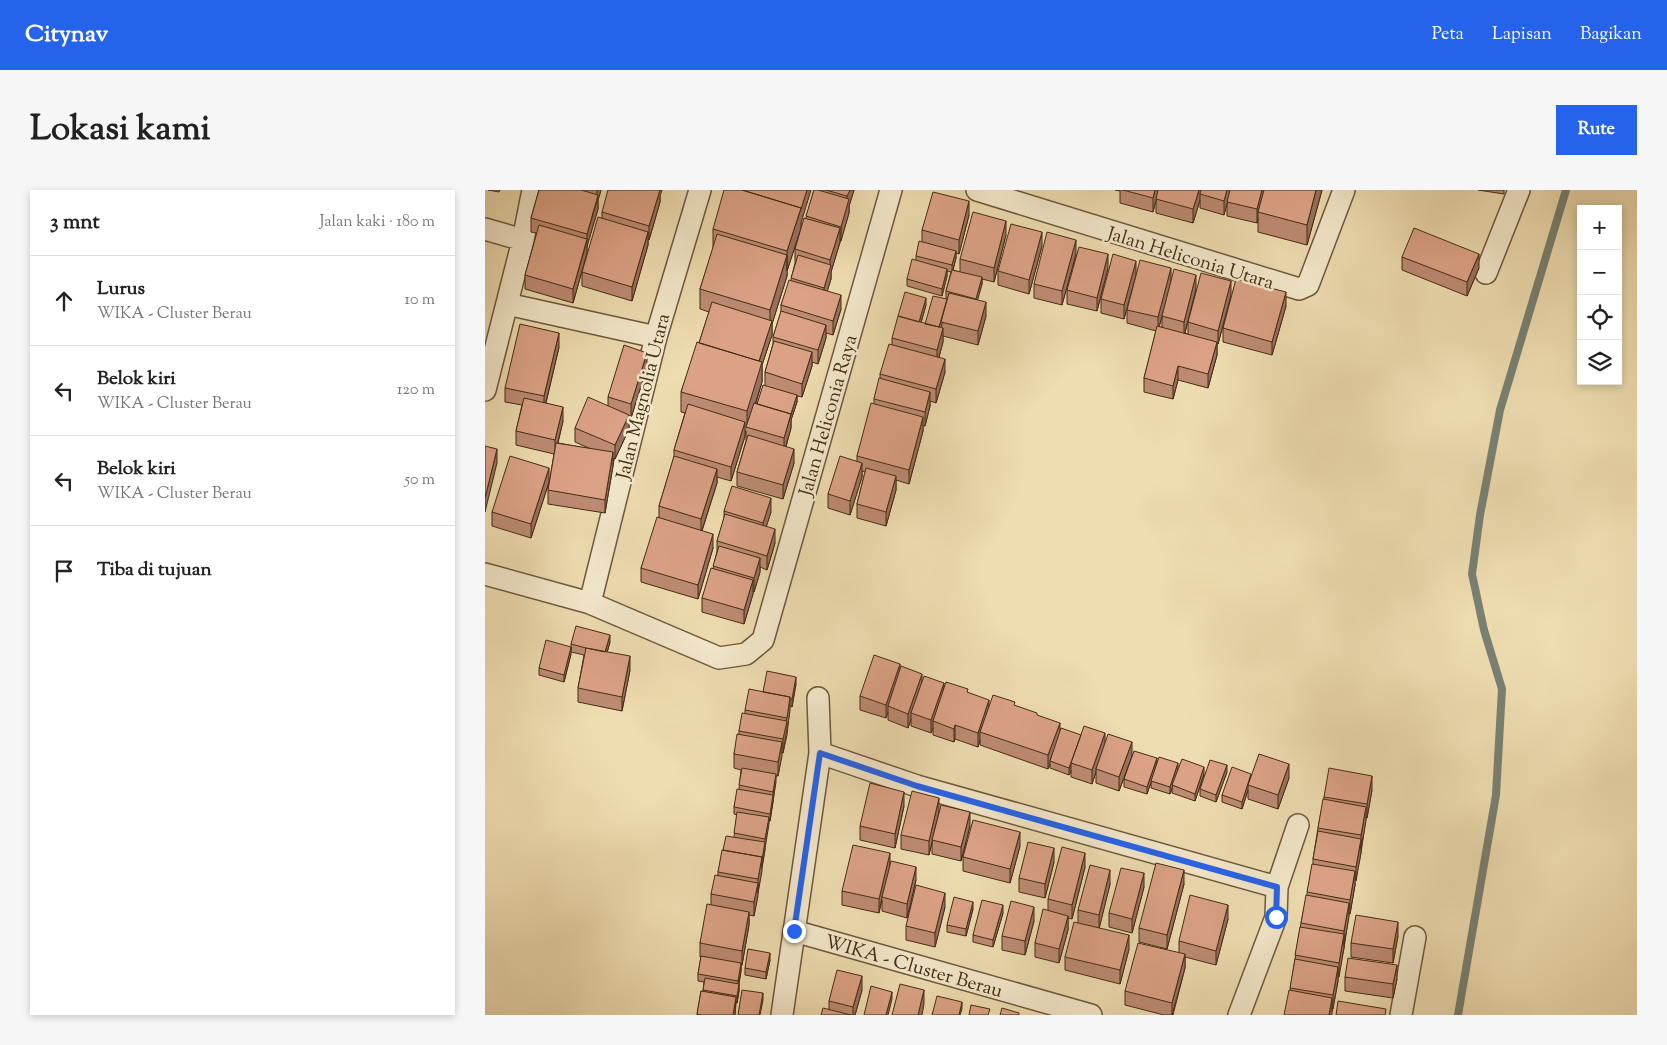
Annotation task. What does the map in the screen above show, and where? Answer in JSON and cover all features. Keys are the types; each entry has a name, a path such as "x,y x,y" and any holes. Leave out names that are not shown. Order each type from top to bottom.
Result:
{"street":[{"path":"485,390 488,365 507,304 533,190"},
{"name":"Jalan Magnolia Utara","path":"590,603 656,338 700,190"},
{"name":"Jalan Heliconia Raya","path":"590,603 719,658 746,654 763,640 891,190"},
{"name":"Jalan Heliconia Utara","path":"977,190 1299,289 1309,285 1344,190"},
{"path":"1486,273 1519,190"},
{"path":"485,229 523,240"},
{"path":"507,304 656,338"},
{"path":"485,574 590,603"},
{"path":"782,1015 820,753 818,698"},
{"path":"820,753 927,789 1277,887"},
{"path":"1239,1015 1276,917 1277,887 1298,825"},
{"name":"WIKA - Cluster Berau","path":"794,931 1091,1015"},
{"path":"1401,1015 1415,937"}],"building":[{"path":"539,190 581,190 598,195 587,234 531,218"},
{"path":"608,190 660,190 649,226 602,212"},
{"path":"724,190 742,190 801,208 787,251 713,229"},
{"path":"742,190 807,190 801,209"},
{"path":"814,190 849,199 841,227 806,216"},
{"path":"826,190 850,190 847,196"},
{"path":"1123,190 1155,190 1153,198"},
{"path":"1158,190 1199,190 1193,209 1156,199"},
{"path":"1201,190 1227,190 1224,201 1200,194"},
{"path":"1230,190 1262,190 1257,209 1227,202"},
{"path":"1264,190 1316,190 1307,225 1258,212"},
{"path":"933,192 969,201 959,240 922,230"},
{"path":"973,212 1006,221 994,268 960,259"},
{"path":"598,217 648,232 632,287 582,272"},
{"path":"804,218 840,228 830,260 795,249"},
{"path":"1011,224 1042,232 1029,280 998,271"},
{"path":"539,225 587,239 573,289 525,275"},
{"path":"1414,228 1479,254 1467,282 1402,257"},
{"path":"1047,232 1076,240 1062,291 1034,284"},
{"path":"717,234 787,255 770,310 700,289"},
{"path":"919,241 956,251 952,265 916,256"},
{"path":"1079,247 1108,254 1097,298 1067,290"},
{"path":"1113,254 1136,261 1124,305 1101,299"},
{"path":"798,255 831,265 824,288 791,278"},
{"path":"912,259 947,269 942,289 907,279"},
{"path":"1140,260 1171,268 1158,317 1127,310"},
{"path":"1174,269 1196,275 1184,322 1162,316"},
{"path":"952,270 982,277 976,299 946,291"},
{"path":"1201,273 1231,281 1218,331 1188,322"},
{"path":"1236,279 1286,292 1272,342 1223,328"},
{"path":"789,280 841,295 833,321 781,305"},
{"path":"905,292 926,298 919,322 898,316"},
{"path":"949,293 986,302 978,331 941,322"},
{"path":"933,296 947,299 939,327 925,324"},
{"path":"712,302 772,321 759,361 699,343"},
{"path":"781,311 826,325 818,350 773,337"},
{"path":"898,316 943,328 937,350 892,338"},
{"path":"520,324 559,333 544,396 505,388"},
{"path":"1157,326 1217,342 1208,374 1178,366 1173,386 1144,378"},
{"path":"774,341 812,352 802,384 765,372"},
{"path":"697,342 762,362 747,411 681,392"},
{"path":"889,344 945,359 936,389 880,374"},
{"path":"624,345 647,353 631,404 608,397"},
{"path":"879,378 930,392 925,412 874,399"},
{"path":"763,385 797,395 791,414 757,404"},
{"path":"588,397 629,415 615,445 575,428"},
{"path":"524,398 563,407 555,440 516,431"},
{"path":"754,403 791,414 784,438 746,427"},
{"path":"871,403 923,417 909,470 857,456"},
{"path":"688,404 745,422 731,467 674,450"},
{"path":"748,435 794,449 783,485 737,472"},
{"path":"556,443 613,452 605,500 548,490"},
{"path":"485,446 497,449 485,498"},
{"path":"510,456 549,468 531,524 492,512"},
{"path":"674,456 717,469 701,519 659,506"},
{"path":"840,456 862,463 850,501 828,494"},
{"path":"866,468 896,476 886,512 857,504"},
{"path":"732,486 771,498 763,523 724,511"},
{"path":"725,514 775,529 767,556 717,541"},
{"path":"657,517 713,534 698,585 641,568"},
{"path":"719,546 760,558 754,578 713,566"},
{"path":"711,568 753,580 744,610 702,598"},
{"path":"576,626 610,635 605,652 571,644"},
{"path":"546,640 571,647 564,675 539,668"},
{"path":"586,648 630,656 622,697 578,688"},
{"path":"874,655 900,664 886,705 860,696"},
{"path":"901,666 922,674 908,714 888,706"},
{"path":"767,671 796,677 792,699 763,692"},
{"path":"924,676 944,683 931,720 911,713"},
{"path":"946,682 968,689 967,692 989,700 978,733 955,725 954,729 933,721"},
{"path":"749,689 790,697 787,718 745,710"},
{"path":"993,695 1015,702 1014,705 1060,723 1048,755 980,732"},
{"path":"742,713 787,721 783,739 739,731"},
{"path":"1084,726 1105,733 1092,770 1071,763"},
{"path":"1061,728 1081,735 1069,768 1050,761"},
{"path":"737,734 782,742 778,762 734,754"},
{"path":"1108,734 1132,742 1119,777 1096,769"},
{"path":"1134,751 1157,758 1147,787 1124,779"},
{"path":"1259,754 1289,764 1278,795 1248,785"},
{"path":"1159,757 1178,763 1170,787 1151,781"},
{"path":"1182,759 1204,767 1195,794 1172,785"},
{"path":"1210,760 1227,765 1216,795 1200,789"},
{"path":"1232,767 1251,774 1242,802 1222,795"},
{"path":"742,768 776,774 773,792 739,785"},
{"path":"1329,768 1372,776 1367,804 1324,797"},
{"path":"870,783 904,792 895,834 860,826"},
{"path":"737,789 773,795 770,814 734,807"},
{"path":"912,791 939,798 929,841 901,835"},
{"path":"1323,799 1366,807 1361,835 1318,828"},
{"path":"941,805 970,812 961,847 932,840"},
{"path":"737,812 769,817 765,839 734,833"},
{"path":"973,820 1020,832 1010,869 963,857"},
{"path":"1318,831 1361,839 1356,867 1313,859"},
{"path":"726,836 765,842 762,860 762,857 723,850"},
{"path":"1028,842 1054,848 1045,884 1019,878"},
{"path":"853,845 890,853 879,899 842,891"},
{"path":"1062,847 1085,853 1072,905 1048,899"},
{"path":"722,850 762,857 758,879 718,872"},
{"path":"891,861 916,867 907,904 882,897"},
{"path":"1156,863 1184,870 1167,935 1139,928"},
{"path":"1312,864 1355,871 1350,900 1307,892"},
{"path":"1090,865 1110,870 1099,915 1078,910"},
{"path":"1121,868 1144,873 1132,919 1109,913"},
{"path":"715,875 758,883 754,902 711,894"},
{"path":"916,885 945,893 935,933 906,926"},
{"path":"1190,895 1228,905 1216,951 1179,941"},
{"path":"1306,895 1349,903 1344,931 1301,923"},
{"path":"954,897 973,902 966,929 947,925"},
{"path":"982,900 1003,905 993,940 973,935"},
{"path":"1011,901 1034,907 1025,941 1002,936"},
{"path":"707,904 749,912 742,951 700,943"},
{"path":"1043,909 1068,916 1059,949 1035,943"},
{"path":"1356,915 1398,922 1393,949 1351,943"},
{"path":"1074,922 1129,935 1120,970 1065,957"},
{"path":"1300,927 1344,934 1339,963 1295,955"},
{"path":"1138,943 1185,954 1172,1003 1125,991"},
{"path":"748,949 770,953 766,972 745,968"},
{"path":"701,956 741,963 738,981 698,974"},
{"path":"1348,958 1397,965 1393,984 1345,977"},
{"path":"1295,959 1338,967 1333,995 1290,988"},
{"path":"837,970 862,976 853,1007 829,1001"},
{"path":"705,978 739,984 737,996 703,990"},
{"path":"900,984 924,990 918,1015 892,1015"},
{"path":"871,986 892,992 886,1015 864,1015"},
{"path":"742,990 763,993 759,1015 738,1015"},
{"path":"1289,990 1332,998 1329,1015 1284,1015"},
{"path":"701,991 736,997 733,1015 697,1014"},
{"path":"937,996 962,1002 959,1015 932,1015"},
{"path":"1338,1001 1386,1009 1385,1015 1336,1015"},
{"path":"971,1005 990,1009 988,1015 969,1015"},
{"path":"823,1008 851,1015 821,1015"},
{"path":"1002,1008 1019,1013 1019,1015 1000,1015"}],"waterway":[{"path":"1458,1015 1496,795 1502,689 1484,630 1472,574 1480,515 1500,410 1566,190"}],"route":[{"path":"794,931 820,753 917,786 1277,887 1276,917"}]}
